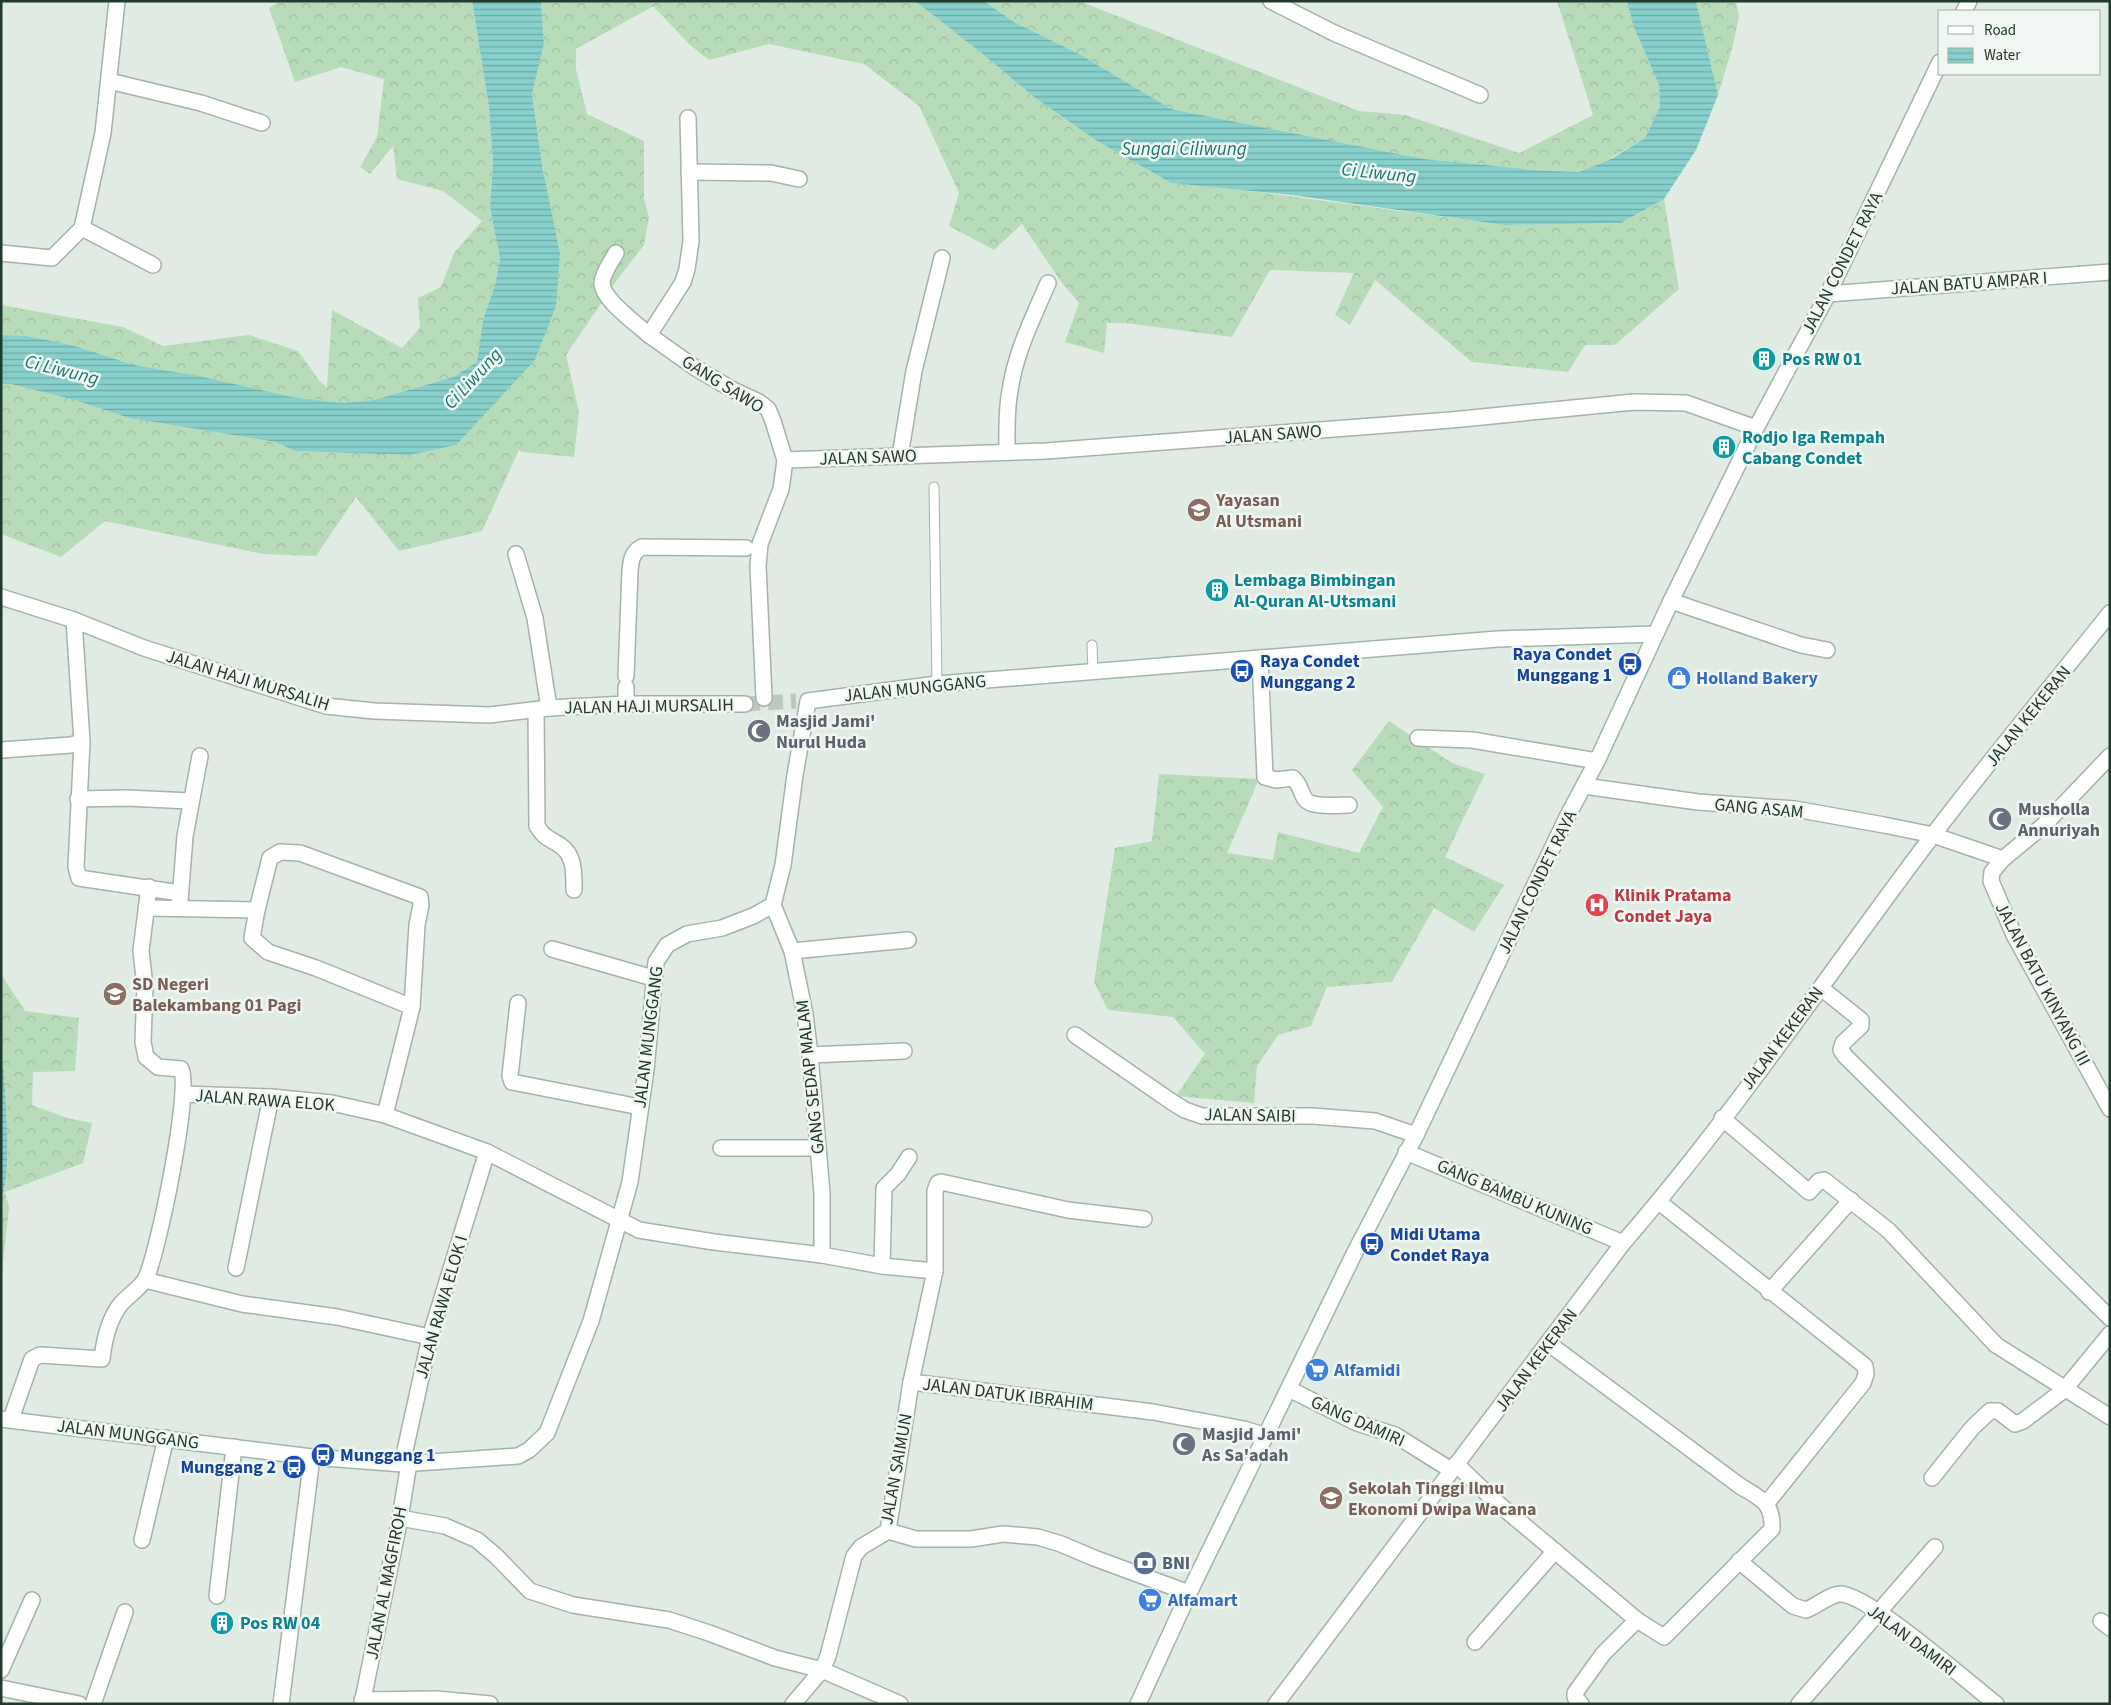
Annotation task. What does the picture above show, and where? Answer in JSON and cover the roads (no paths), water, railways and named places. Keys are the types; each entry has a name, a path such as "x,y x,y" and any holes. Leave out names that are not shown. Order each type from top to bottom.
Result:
{"street":[{"path":"1,253 52,258 82,228 103,133 117,1"},
{"path":"1271,1 1334,33 1480,95"},
{"name":"JALAN CONDET RAYA","path":"1138,1704 1189,1593 1416,1135 1563,825 1597,761 1671,601 1756,428 1828,294 1938,66"},
{"path":"109,81 201,103 262,123"},
{"path":"649,335 683,282 687,269 691,241 688,118"},
{"path":"689,172 772,173 799,179"},
{"path":"82,228 153,265"},
{"name":"GANG SAWO","path":"616,253 602,280 604,291 610,299 649,335 694,367 733,390 759,402 768,409 773,421 784,460 781,489 760,544 758,566 764,698"},
{"path":"900,456 914,370 942,258"},
{"name":"JALAN BATU AMPAR I","path":"1828,294 2110,272"},
{"path":"1007,452 1008,406 1013,374 1025,338 1048,283"},
{"name":"JALAN SAWO","path":"784,460 1046,451 1450,420 1634,402 1686,403 1756,428"},
{"path":"626,704 630,571 633,555 636,550 642,547 746,548"},
{"path":"516,554 535,618 543,709 537,826 544,836 567,851 574,868 574,890"},
{"name":"JALAN HAJI MURSALIH","path":"1,597 74,620 144,648 326,706 427,714 489,715 543,709 626,704 745,704"},
{"path":"1671,601 1800,645 1827,650"},
{"name":"JALAN KEKERAN","path":"1276,1704 1623,1243 1659,1202 1821,988 1933,835 2110,613"},
{"path":"74,620 82,742 76,866 79,878 149,887 180,900 257,910"},
{"name":"JALAN MUNGGANG","path":"6,1419 312,1457 406,1463 518,1456 535,1446 547,1432 591,1321 630,1182 646,1070 653,978 656,962 667,945 687,934 722,928 753,916 772,905 783,866 795,775 802,701 937,684 1498,639 1655,634"},
{"path":"1260,658 1265,777 1276,780 1292,778 1301,786 1305,799 1310,803 1349,805"},
{"path":"1418,738 1472,740 1597,761"},
{"path":"1,750 71,745 82,742"},
{"path":"180,900 185,836 200,756"},
{"path":"2003,859 2044,824 2110,756"},
{"name":"GANG ASAM","path":"1584,786 1698,802 1795,809 1933,835 2003,859"},
{"path":"78,799 126,798 191,801"},
{"path":"385,1115 412,1007 416,925 421,905 420,897 300,853 280,852 270,858 252,938 268,952 326,972 412,1007"},
{"name":"JALAN BATU KINYANG III","path":"2003,859 1992,872 1991,881 2014,935 2110,1109"},
{"path":"149,887 141,951 145,986 143,1042 146,1057 158,1066 181,1069 183,1072 183,1094"},
{"path":"146,908 180,900"},
{"name":"GANG SEDAP MALAM","path":"772,905 792,951 805,1014 822,1193 822,1255"},
{"path":"792,951 908,940"},
{"path":"552,949 653,978"},
{"path":"1821,988 1861,1020 1861,1026 1843,1043 1841,1050 1845,1056 2110,1318"},
{"path":"518,1003 510,1076 512,1082 640,1107"},
{"name":"JALAN SAIBI","path":"1076,1035 1172,1102 1185,1110 1202,1116 1322,1116 1375,1121 1416,1135"},
{"path":"810,1055 904,1051"},
{"name":"JALAN RAWA ELOK","path":"6,1419 32,1359 40,1355 102,1359 104,1342 110,1323 120,1305 145,1280 153,1258 173,1166 183,1094 271,1096 332,1103 385,1115 487,1152 620,1222"},
{"path":"236,1268 271,1096"},
{"path":"1722,1118 1809,1192 1818,1181 1824,1180 1851,1200 1888,1230 1996,1345 2064,1390 2110,1416"},
{"path":"721,1148 818,1148"},
{"name":"JALAN RAWA ELOK I","path":"406,1463 430,1337 487,1152"},
{"name":"GANG BAMBU KUNING","path":"1406,1152 1623,1243"},
{"path":"882,1266 884,1188 898,1174 909,1157"},
{"name":"JALAN DATUK IBRAHIM","path":"1144,1219 1068,1210 942,1182 938,1184 935,1190 935,1271 911,1382 1153,1412 1244,1429 1266,1436"},
{"path":"1769,1292 1851,1200"},
{"path":"1659,1202 1769,1292 1865,1366 1866,1374 1858,1390 1767,1503"},
{"path":"620,1222 639,1230 714,1242 822,1255 882,1266 935,1271"},
{"path":"145,1280 242,1304 337,1317 430,1337"},
{"path":"1932,1478 1972,1428 1990,1411 1998,1411 2011,1422 2019,1423 2064,1390 2110,1334"},
{"path":"1454,1467 1637,1620 1664,1637 1772,1529 1772,1516 1767,1503 1740,1486 1548,1343"},
{"name":"JALAN SAIMUN","path":"793,1704 822,1670 828,1656 854,1556 861,1547 888,1531 911,1382"},
{"name":"GANG DAMIRI","path":"1289,1389 1357,1423 1395,1435 1454,1467"},
{"path":"142,1540 166,1438"},
{"path":"217,1596 234,1447"},
{"path":"281,1704 312,1457"},
{"name":"JALAN AL MAGFIROH","path":"362,1702 400,1518 406,1463"},
{"path":"400,1518 445,1526 477,1540 496,1556 530,1591 573,1605 669,1620 775,1658 822,1670 900,1704"},
{"path":"888,1531 916,1538 971,1538 1003,1534 1038,1538 1061,1544 1189,1593"},
{"path":"1798,1704 1935,1547"},
{"path":"1475,1642 1555,1551"},
{"name":"JALAN DAMIRI","path":"1739,1562 1793,1606 1806,1610 1838,1594 1849,1595 1880,1612 1996,1704"},
{"path":"1,1670 32,1600"},
{"path":"92,1704 124,1612"},
{"path":"1581,1704 1575,1697 1575,1692 1603,1654 1637,1620"},
{"path":"1,1688 79,1704"},
{"path":"362,1702 436,1699 490,1704"}],"lane":[{"path":"934,488 937,684"},
{"path":"1092,645 1093,671"}],"water":[{"name":"Ci Liwung","path":"472,1 541,1 544,44 532,94 543,170 560,253 556,306 535,360 456,445 409,455 294,451 276,442 129,418 75,400 11,384 1,384 1,335 27,336 72,345 134,365 198,376 293,397 342,403 374,400 453,377 477,362 483,320 495,285 500,258 490,208 493,163 489,107"},
{"name":"Sungai Ciliwung","path":"915,1 984,1 1014,22 1081,55 1171,109 1424,159 1535,170 1579,172 1613,158 1645,138 1660,107 1659,85 1633,25 1627,1 1696,1 1718,95 1696,150 1664,199 1621,223 1504,225 1292,195 1171,183 1097,141 1034,97"},
{"path":"1,1064 4,1070 7,1117 7,1174 1,1199"}],"tunnel":[{"path":"745,704 796,701"}],"place":[{"name":"Pos RW 01","path":"1764,359"},
{"name":"Rodjo Iga Rempah Cabang Condet","path":"1724,447"},
{"name":"Yayasan Al Utsmani","path":"1199,510"},
{"name":"Lembaga Bimbingan Al-Quran Al-Utsmani","path":"1217,590"},
{"name":"Raya Condet Munggang 1","path":"1630,664"},
{"name":"Raya Condet Munggang 2","path":"1242,671"},
{"name":"Holland Bakery","path":"1679,678"},
{"name":"Masjid Jami' Nurul Huda","path":"759,731"},
{"name":"Musholla Annuriyah","path":"2000,819"},
{"name":"Klinik Pratama Condet Jaya","path":"1597,905"},
{"name":"SD Negeri Balekambang 01 Pagi","path":"115,994"},
{"name":"Midi Utama Condet Raya","path":"1372,1244"},
{"name":"Alfamidi","path":"1317,1370"},
{"name":"Masjid Jami' As Sa'adah","path":"1184,1444"},
{"name":"Munggang 1","path":"323,1455"},
{"name":"Munggang 2","path":"294,1467"},
{"name":"Sekolah Tinggi Ilmu Ekonomi Dwipa Wacana","path":"1331,1498"},
{"name":"BNI","path":"1145,1563"},
{"name":"Alfamart","path":"1150,1600"},
{"name":"Pos RW 04","path":"222,1623"}]}
